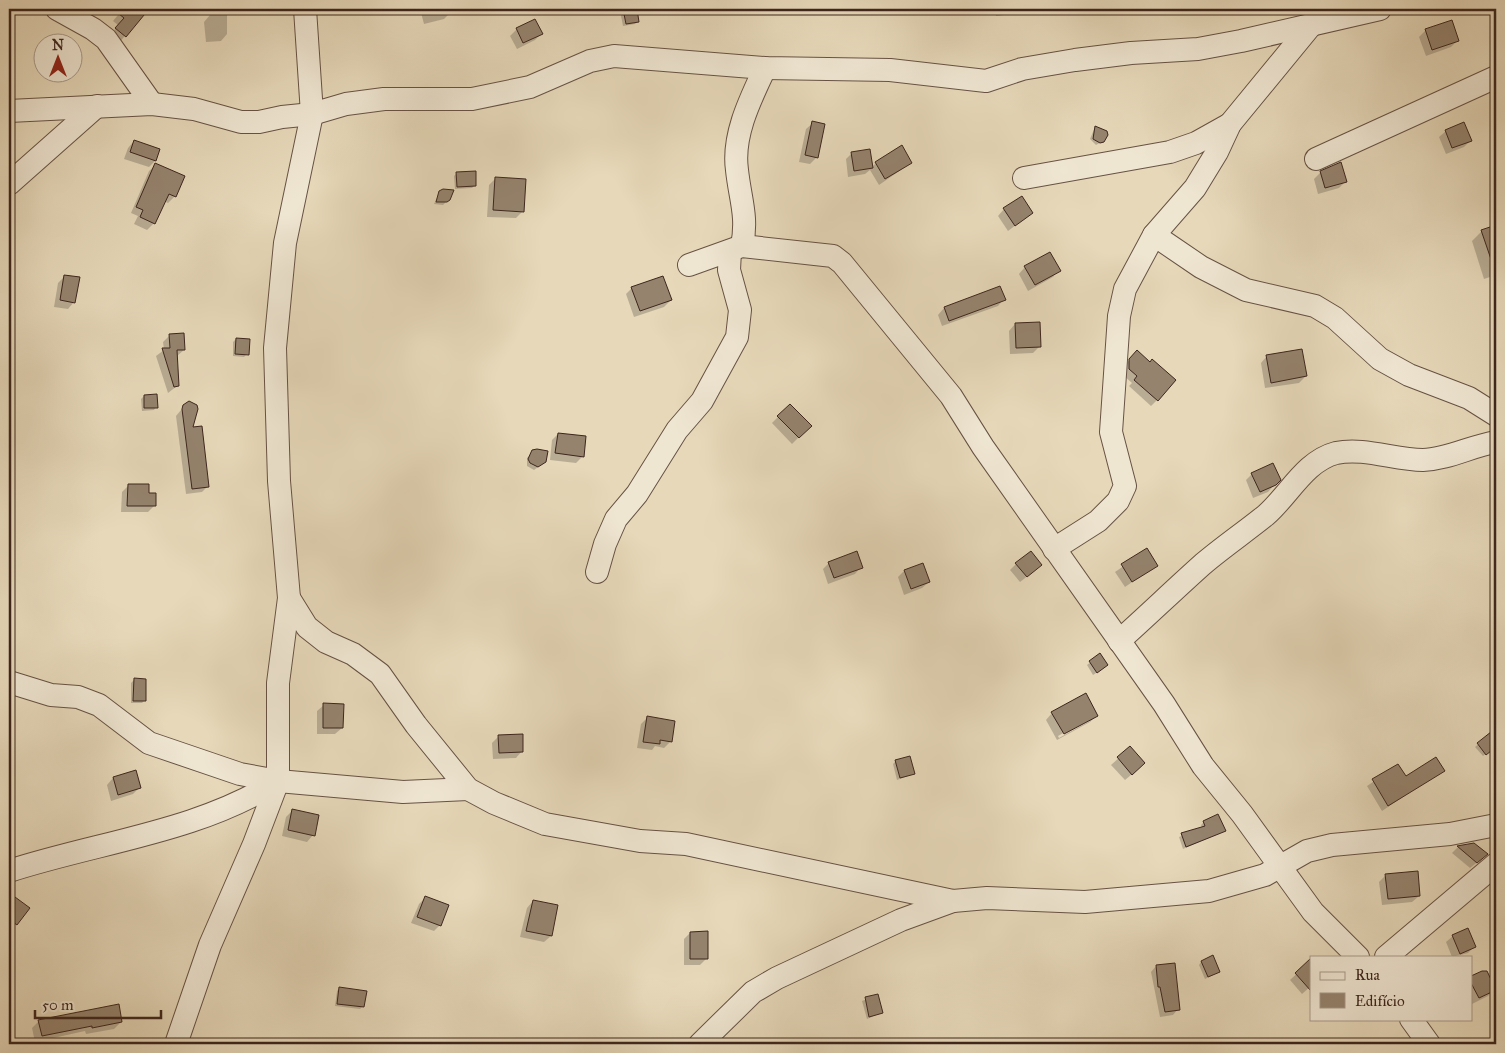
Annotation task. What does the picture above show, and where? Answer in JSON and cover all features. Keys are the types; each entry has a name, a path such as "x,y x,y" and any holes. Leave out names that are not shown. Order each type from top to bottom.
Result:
{"street":[{"path":"57,9 93,28 106,39 152,104"},
{"path":"176,1044 210,945 254,844 278,781 278,683 289,598 279,481 275,348 285,243 312,114 305,9"},
{"path":"9,111 152,104 194,109 241,122 260,122 282,117 312,114 346,104 384,99 472,99 530,87 590,60 614,56 765,68 890,70 986,81 1022,69 1131,53 1198,49 1380,9"},
{"path":"1054,549 1098,521 1118,502 1124,486 1111,432 1119,316 1124,289 1154,236 1195,188 1217,152 1230,124 1313,24"},
{"path":"597,572 605,544 616,519 637,494 677,430 702,402 738,337 740,310 729,270 746,225 736,169 741,128 750,100 765,68"},
{"path":"1316,158 1496,77"},
{"path":"9,184 97,106"},
{"path":"1024,178 1170,152 1196,143 1230,124"},
{"path":"1154,236 1201,267 1246,290 1315,306 1335,318 1380,359 1409,375 1469,398 1496,415"},
{"path":"690,265 736,248 833,256 842,263 951,396 983,447 1164,704 1204,766 1313,912 1357,956"},
{"path":"1120,641 1204,563 1267,514 1306,470 1319,461 1336,454 1360,453 1424,460 1496,442"},
{"path":"289,598 307,627 326,642 353,654 380,674 416,725 468,789 494,803 545,824 640,841 686,844 953,901"},
{"path":"9,682 51,695 78,697 99,705 149,743 240,774 278,781 403,792 468,789"},
{"path":"9,871 214,813 259,793 278,781"},
{"path":"700,1044 753,992 777,978 901,920 953,901 987,898 1085,902 1209,891 1265,875 1307,851 1332,845 1450,834 1496,825"},
{"path":"1387,956 1496,864"},
{"path":"1412,1020 1429,1044"}],"building":[{"path":"113,9 149,9 126,37 115,28 124,18"},
{"path":"623,9 637,9 639,22 626,24"},
{"path":"535,19 543,34 523,43 516,28"},
{"path":"1452,20 1459,41 1432,50 1425,29"},
{"path":"812,121 825,124 818,158 805,155"},
{"path":"1464,122 1472,141 1452,148 1445,130"},
{"path":"1095,126 1107,131 1108,135 1104,142 1100,143 1093,139"},
{"path":"134,140 160,149 156,161 130,152"},
{"path":"902,145 912,163 885,179 875,162"},
{"path":"870,149 873,168 854,171 851,152"},
{"path":"1341,162 1347,182 1325,188 1320,171"},
{"path":"155,163 185,176 176,197 169,194 155,224 140,217 143,210 136,207"},
{"path":"476,171 476,186 457,187 456,172"},
{"path":"495,177 526,179 524,212 493,210"},
{"path":"443,189 454,190 450,200 447,202 436,202 439,191"},
{"path":"1022,196 1033,213 1015,226 1003,208"},
{"path":"1496,225 1496,268 1494,268 1481,230"},
{"path":"1050,252 1061,271 1035,285 1024,266"},
{"path":"64,275 80,277 75,303 60,300"},
{"path":"663,276 672,300 640,311 631,287"},
{"path":"1000,286 1006,300 949,321 944,307"},
{"path":"1040,322 1041,347 1016,348 1015,323"},
{"path":"184,333 185,350 177,350 179,386 174,387 162,348 170,348 169,334"},
{"path":"236,338 250,339 249,355 235,354"},
{"path":"1302,349 1307,376 1271,383 1266,355"},
{"path":"1137,350 1150,362 1152,359 1176,380 1158,401 1134,380 1137,376 1129,369 1129,359"},
{"path":"157,394 158,408 144,408 144,395"},
{"path":"189,401 197,405 198,409 193,427 202,426 209,487 192,489 182,409 183,405"},
{"path":"790,404 812,426 799,438 777,416"},
{"path":"558,433 586,436 584,457 555,453"},
{"path":"532,450 548,451 546,462 538,467 530,463 528,459"},
{"path":"1273,463 1281,480 1276,485 1260,492 1251,473"},
{"path":"128,484 149,484 149,493 156,493 156,506 127,506"},
{"path":"1147,548 1158,566 1132,582 1121,564"},
{"path":"857,551 863,568 834,578 828,562"},
{"path":"1031,551 1042,565 1027,577 1015,563"},
{"path":"923,563 930,582 911,589 904,570"},
{"path":"1100,653 1108,665 1097,673 1089,661"},
{"path":"134,678 146,679 146,701 133,701"},
{"path":"1086,693 1098,716 1064,734 1051,712"},
{"path":"323,703 344,704 343,728 323,728"},
{"path":"647,716 675,721 672,742 660,740 660,744 643,742"},
{"path":"1496,728 1496,747 1486,755 1477,743"},
{"path":"523,734 523,752 499,753 498,735"},
{"path":"1130,746 1145,763 1132,775 1117,757"},
{"path":"910,756 915,774 900,778 895,760"},
{"path":"1436,757 1445,771 1388,806 1372,779 1398,764 1406,776"},
{"path":"136,770 141,788 118,795 113,777"},
{"path":"292,809 319,815 315,836 288,830"},
{"path":"1218,814 1226,831 1186,847 1181,833 1205,826 1203,821"},
{"path":"1474,843 1488,854 1477,863 1457,846"},
{"path":"1418,871 1420,896 1388,899 1385,874"},
{"path":"425,896 449,905 441,926 417,917"},
{"path":"15,897 30,908 17,925 9,919 9,905"},
{"path":"533,900 558,905 552,936 526,931"},
{"path":"1468,928 1476,947 1460,954 1452,935"},
{"path":"708,931 708,959 690,959 690,932"},
{"path":"1213,955 1220,972 1208,977 1201,961"},
{"path":"1310,959 1310,990 1295,973"},
{"path":"1175,963 1180,1010 1165,1012 1160,987 1158,987 1156,965"},
{"path":"1487,971 1496,990 1479,998 1472,985 1472,976"},
{"path":"339,987 367,991 364,1007 337,1004"},
{"path":"878,994 883,1013 869,1017 865,997"},
{"path":"119,1004 122,1022 42,1036 38,1020"}]}
